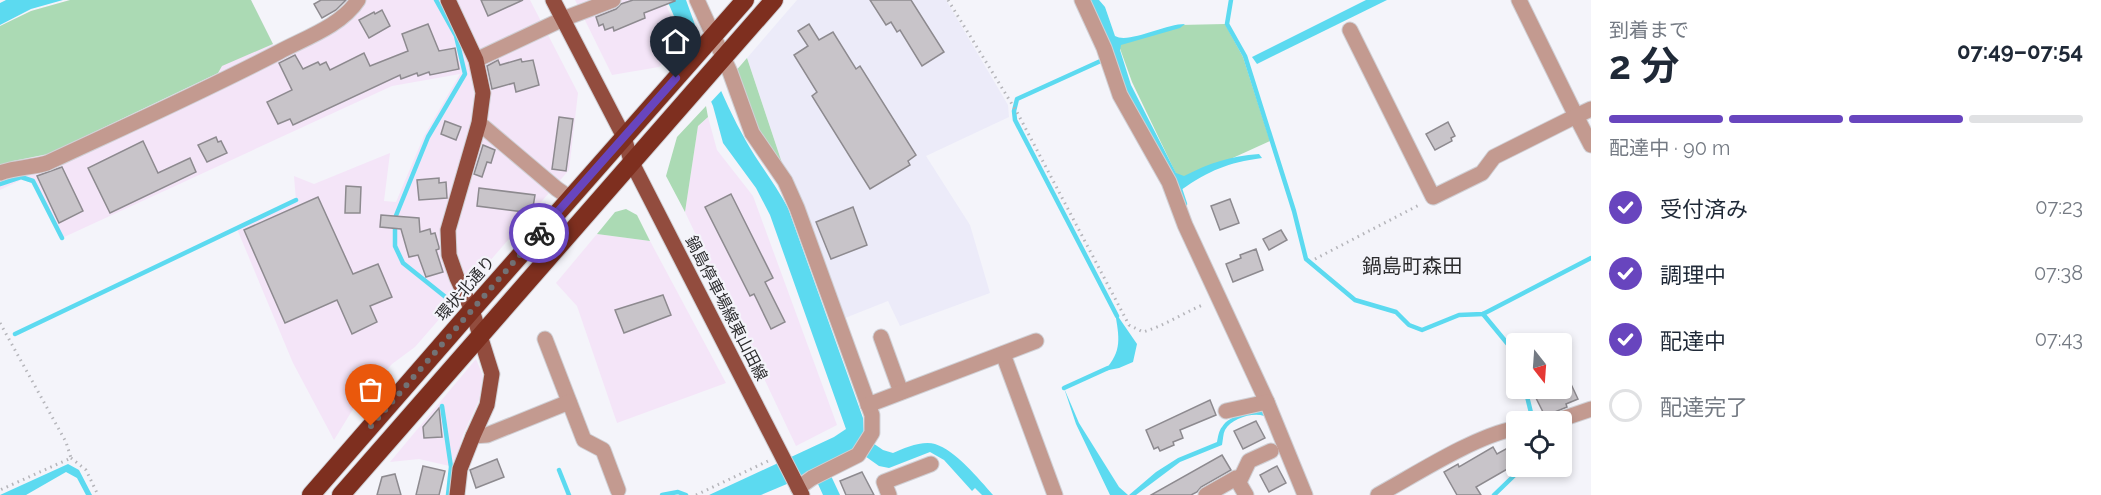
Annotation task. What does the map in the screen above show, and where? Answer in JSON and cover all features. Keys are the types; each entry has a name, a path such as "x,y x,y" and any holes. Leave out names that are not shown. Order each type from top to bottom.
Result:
{"highway":[{"name":"環状北通り","path":"311,495 745,0"},
{"path":"341,495 774,0"}],"main road":[{"path":"448,0 476,60 483,93 479,123 448,230 449,255 472,310 492,375 487,405 460,469 457,495"},
{"name":"鍋島停車場線東山田線","path":"553,0 624,137 631,161 799,489"}],"street":[{"path":"0,173 12,169 33,168 47,163 220,83 329,26 352,9 358,0"},
{"path":"476,60 563,19 614,0"},
{"path":"697,0 752,133 785,181 797,208 872,415 872,433 858,455 812,478 799,489"},
{"path":"1082,0 1104,48 1120,95 1169,182 1185,225 1269,408 1305,495"},
{"path":"1520,0 1591,145"},
{"path":"1350,30 1433,197 1482,173 1494,158 1591,108"},
{"path":"479,123 570,198"},
{"path":"881,337 901,392"},
{"path":"545,339 584,440 603,450 618,490"},
{"path":"868,405 1036,341"},
{"path":"1004,354 1055,495"},
{"path":"472,436 487,435 569,402"},
{"path":"1226,411 1269,408"},
{"path":"1572,416 1591,409"},
{"path":"1378,495 1446,457 1506,430"},
{"path":"1243,489 1249,461 1271,451"},
{"path":"889,495 884,482 931,464"},
{"path":"1206,495 1236,478 1243,489"}],"path":[{"path":"948,0 1018,114 1111,295 1129,325 1143,332 1218,299"},
{"path":"1315,259 1433,197"},
{"path":"0,323 66,442 71,458 86,470 98,495"},
{"path":"696,495 782,456"},
{"path":"0,490 71,458"}],"shaded area":[{"path":"70,0 251,0 279,56 362,0 530,0 578,93 569,170 415,347 392,364 355,406 334,440 293,363 237,229 296,201 294,176 314,184 390,153 384,201 396,202 424,136 460,74 392,86 62,238 33,181 21,180 0,190 0,26 31,11"},
{"path":"575,0 664,0 683,44 659,67 612,75"},
{"path":"797,0 946,0 1008,105 1009,117 926,156 970,225 990,293 900,326 888,301 840,320 785,172 747,58"},
{"path":"708,117 717,150 753,196 837,425 796,446 685,212 698,126"},
{"path":"597,234 650,241 726,383 617,423 577,306 556,283"},
{"path":"476,359 483,376 479,400 463,435 454,467 419,459 390,462"}],"green space":[{"path":"70,0 251,0 273,44 222,66 218,73 48,154 13,161 0,167 0,26 31,11"},
{"path":"1225,24 1243,57 1270,141 1180,182 1132,82 1118,43 1179,25"},
{"path":"747,58 785,172 752,124 734,73"},
{"path":"706,106 708,117 698,126 685,212 666,176 677,137"},
{"path":"626,209 637,215 650,241 597,234 615,212"}],"water":[{"path":"6,0 63,0 31,9 0,25 0,3"},
{"path":"667,0 686,0 728,107 756,158 788,208 863,418 864,437 883,450 893,453 925,443 943,447 966,466 993,495 982,495 975,488 972,491 944,460 930,452 889,468 879,466 855,449 825,463 840,495 823,495 813,473 761,495 709,495 834,437 846,429 770,215 756,188 723,143 713,106"},
{"path":"1090,0 1099,0 1105,7 1115,36 1121,38 1185,24 1180,28 1121,45 1120,50 1131,85 1176,173 1184,176 1239,156 1259,154 1262,158 1219,168 1181,190 1176,187 1121,86"},
{"path":"1366,0 1387,0 1257,64 1252,57"},
{"path":"1115,312 1137,344 1133,362 1104,371 1117,350"},
{"path":"1064,388 1079,423 1119,487 1128,495 1110,495 1076,424"},
{"path":"1264,410 1264,416 1248,416 1228,426 1223,435 1222,445 1180,462 1136,495 1129,495 1156,472 1178,458 1217,442 1221,428 1230,419 1241,414"},
{"path":"68,464 79,470 92,495 86,495 77,478 66,472 26,495 0,495"}],"pier":[{"path":"698,23 724,88 709,104 682,40"}],"building":[{"path":"321,0 346,0 336,10 322,18 314,4"},
{"path":"481,0 523,0 488,16"},
{"path":"633,0 675,1 644,13 645,18 614,31 613,27 605,30 603,24 599,26 596,17"},
{"path":"870,0 911,0 944,52 922,66 900,30 897,32 891,22 886,25"},
{"path":"382,10 390,26 369,38 359,20"},
{"path":"428,24 439,51 455,48 459,69 430,75 429,72 418,76 417,73 401,79 400,75 293,125 290,119 278,124 267,102 292,90 279,63 295,55 303,69 318,62 320,65 326,62 330,70 364,53 370,66 408,51 402,34"},
{"path":"809,24 819,40 833,32 856,69 860,66 916,155 908,161 910,165 870,189 812,96 817,92 794,55 808,46 798,31"},
{"path":"521,59 522,62 533,60 539,85 516,92 514,83 492,89 487,66 498,60 500,65"},
{"path":"559,117 573,119 566,171 552,169"},
{"path":"445,121 461,127 456,140 441,134"},
{"path":"1448,122 1455,136 1451,138 1452,141 1435,150 1426,134"},
{"path":"216,137 218,142 221,141 227,153 207,162 198,145"},
{"path":"143,141 158,173 190,158 196,172 110,213 88,168"},
{"path":"483,145 495,150 491,163 487,162 482,177 474,174"},
{"path":"62,167 83,211 59,223 37,176"},
{"path":"439,178 439,183 446,182 447,198 419,200 417,180"},
{"path":"346,186 361,187 360,213 345,213"},
{"path":"479,188 535,195 532,213 477,206"},
{"path":"731,194 773,278 765,282 785,322 771,329 754,294 750,296 705,207"},
{"path":"318,197 353,274 378,264 392,297 370,306 377,322 352,334 337,300 285,323 244,230"},
{"path":"1230,199 1239,223 1220,230 1211,206"},
{"path":"853,207 867,245 831,259 816,222"},
{"path":"381,215 419,218 420,232 430,229 431,234 435,233 439,247 436,250 443,272 426,277 418,255 409,257 401,229 380,227"},
{"path":"1281,230 1287,240 1269,250 1263,239"},
{"path":"1256,249 1263,270 1233,282 1226,264"},
{"path":"663,295 671,315 624,333 615,310"},
{"path":"1572,386 1578,399 1557,411 1542,411 1536,399 1572,399"},
{"path":"1210,400 1216,415 1180,430 1183,438 1173,442 1174,445 1160,451 1158,447 1154,449 1146,430"},
{"path":"439,408 442,437 424,438 423,427"},
{"path":"1256,421 1265,438 1243,449 1234,431"},
{"path":"1493,447 1497,454 1506,449 1506,470 1476,487 1481,495 1457,495 1444,472 1458,464 1459,467"},
{"path":"1222,455 1231,470 1201,487 1197,492 1191,495 1151,495"},
{"path":"497,459 504,477 476,488 470,470"},
{"path":"423,466 445,471 439,495 416,495"},
{"path":"1277,466 1286,483 1269,492 1260,475"},
{"path":"862,472 874,495 846,495 840,481"},
{"path":"395,474 401,495 377,495 382,477"}],"waterway":[{"path":"436,0 456,36 465,74 428,137 395,218 395,246 403,263 448,299"},
{"path":"1231,0 1227,24 1245,56 1294,211 1306,259 1355,300 1396,312 1409,325 1422,330 1459,315 1483,314 1591,258"},
{"path":"1105,59 1017,99 1014,111 1015,120 1117,316"},
{"path":"0,184 21,177 33,181 62,238"},
{"path":"1179,186 1185,204"},
{"path":"15,334 296,200"},
{"path":"1483,314 1506,342"},
{"path":"1064,388 1108,368"},
{"path":"1528,399 1531,411"},
{"path":"442,406 451,467 448,495"},
{"path":"559,470 569,495"},
{"path":"1494,495 1513,477"},
{"path":"662,495 678,492 686,495"}],"way so far":[{"path":"371,426 539,233"}],"district":[{"name":"鍋島町森田","path":"1412,266"}],"route":[{"path":"539,233 676,78"}]}
